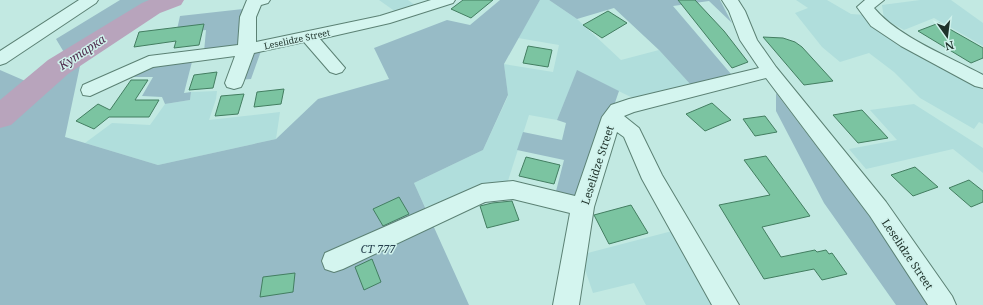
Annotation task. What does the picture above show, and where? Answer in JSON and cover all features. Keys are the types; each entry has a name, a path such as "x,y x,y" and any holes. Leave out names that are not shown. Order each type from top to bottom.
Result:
{"street":[{"path":"0,59 90,0"},
{"name":"Leselidze Street","path":"262,0 254,2 248,17 247,49 384,20 448,0"},
{"name":"Leselidze Street","path":"730,0 737,11 749,40 770,71 878,209 943,305"},
{"path":"876,0 865,7 877,22 907,42 982,82"},
{"path":"309,37 336,68"},
{"path":"90,90 149,62 247,49 234,82"},
{"name":"Leselidze Street","path":"566,305 583,207 612,117 618,110 770,71"},
{"path":"612,117 632,132 653,179 726,305"},
{"path":"334,261 482,194 514,190 583,207"}],"shaded area":[{"path":"379,0 408,0 416,6 396,12"},
{"path":"540,0 549,0 577,19 621,60 659,50 691,85 633,98 577,71 557,120 529,115 507,184 425,207 414,183 483,150 508,96 504,64 553,72 559,45 518,38"},
{"path":"796,0 827,0 851,14 866,15 983,87 983,124 979,122 974,129 920,98 894,72 869,53 840,62 822,47 795,13 808,8"},
{"path":"920,0 951,0 983,23 983,46 934,18 904,30 884,19 882,5"},
{"path":"217,91 209,120 280,112 276,139 158,165 85,143 112,123 150,125 165,104 190,100 191,92"},
{"path":"914,104 983,148 983,173 953,149 866,169 849,149 897,140 870,110"},
{"path":"676,230 720,305 646,305 634,283 593,293 580,255"}],"green space":[{"path":"120,0 160,0 136,9 65,54 56,39"},
{"name":"СТ 777","path":"500,0 540,0 504,64 508,95 483,150 414,183 469,305 0,305 0,126 68,65 81,61 65,137 158,165 276,139 318,99 389,79 374,48 447,20 470,25"},
{"path":"549,0 720,0 732,23 709,1 673,6 731,74 691,85 659,50 614,8 577,19"},
{"path":"243,9 243,46 204,52 206,30 176,34 180,16"},
{"path":"249,51 261,51 251,79 238,80"},
{"path":"193,58 184,93 191,92 190,100 165,104 162,97 142,96 153,77 133,77 140,68"},
{"path":"0,70 30,83 0,110"},
{"path":"577,70 619,91 580,204 555,195 564,160 517,150 523,132 562,140 566,123 557,120"},
{"path":"776,93 865,210 930,305 896,305 824,203 776,111"}],"sand":[{"path":"160,0 184,0 153,12 81,61 68,65 0,126 0,110 56,62 116,21"}],"building":[{"path":"463,0 493,0 471,18 451,9"},
{"path":"678,0 695,0 724,31 748,62 732,68"},
{"path":"608,11 627,23 602,38 583,25"},
{"path":"939,23 983,48 983,58 971,63 918,31"},
{"path":"204,24 199,45 174,48 176,41 134,47 139,32"},
{"path":"763,37 783,38 795,42 802,47 833,81 804,85"},
{"path":"528,46 552,50 548,67 523,63"},
{"path":"217,72 213,88 189,90 194,75"},
{"path":"131,80 148,80 135,100 159,100 149,117 109,117 94,129 76,121 98,104 110,110"},
{"path":"284,89 281,104 254,107 257,92"},
{"path":"244,94 238,114 215,116 221,96"},
{"path":"712,103 731,120 705,131 686,114"},
{"path":"862,110 888,138 858,143 833,115"},
{"path":"765,116 777,132 755,136 743,119"},
{"path":"766,156 810,216 762,227 781,257 815,250 817,252 826,250 829,254 832,253 847,274 822,280 814,269 764,279 719,205 770,195 744,160"},
{"path":"526,157 560,165 554,184 519,176"},
{"path":"915,167 938,187 913,196 891,175"},
{"path":"969,180 983,191 983,202 971,207 949,188"},
{"path":"399,197 409,214 383,226 373,209"},
{"path":"512,201 519,220 487,228 480,206"},
{"path":"631,205 648,233 609,244 594,215"},
{"path":"372,259 381,282 364,290 355,267"},
{"path":"295,273 293,292 260,297 263,277"}],"waterway":[{"name":"Кутарка","path":"0,117 58,67 151,8 172,0"}]}
